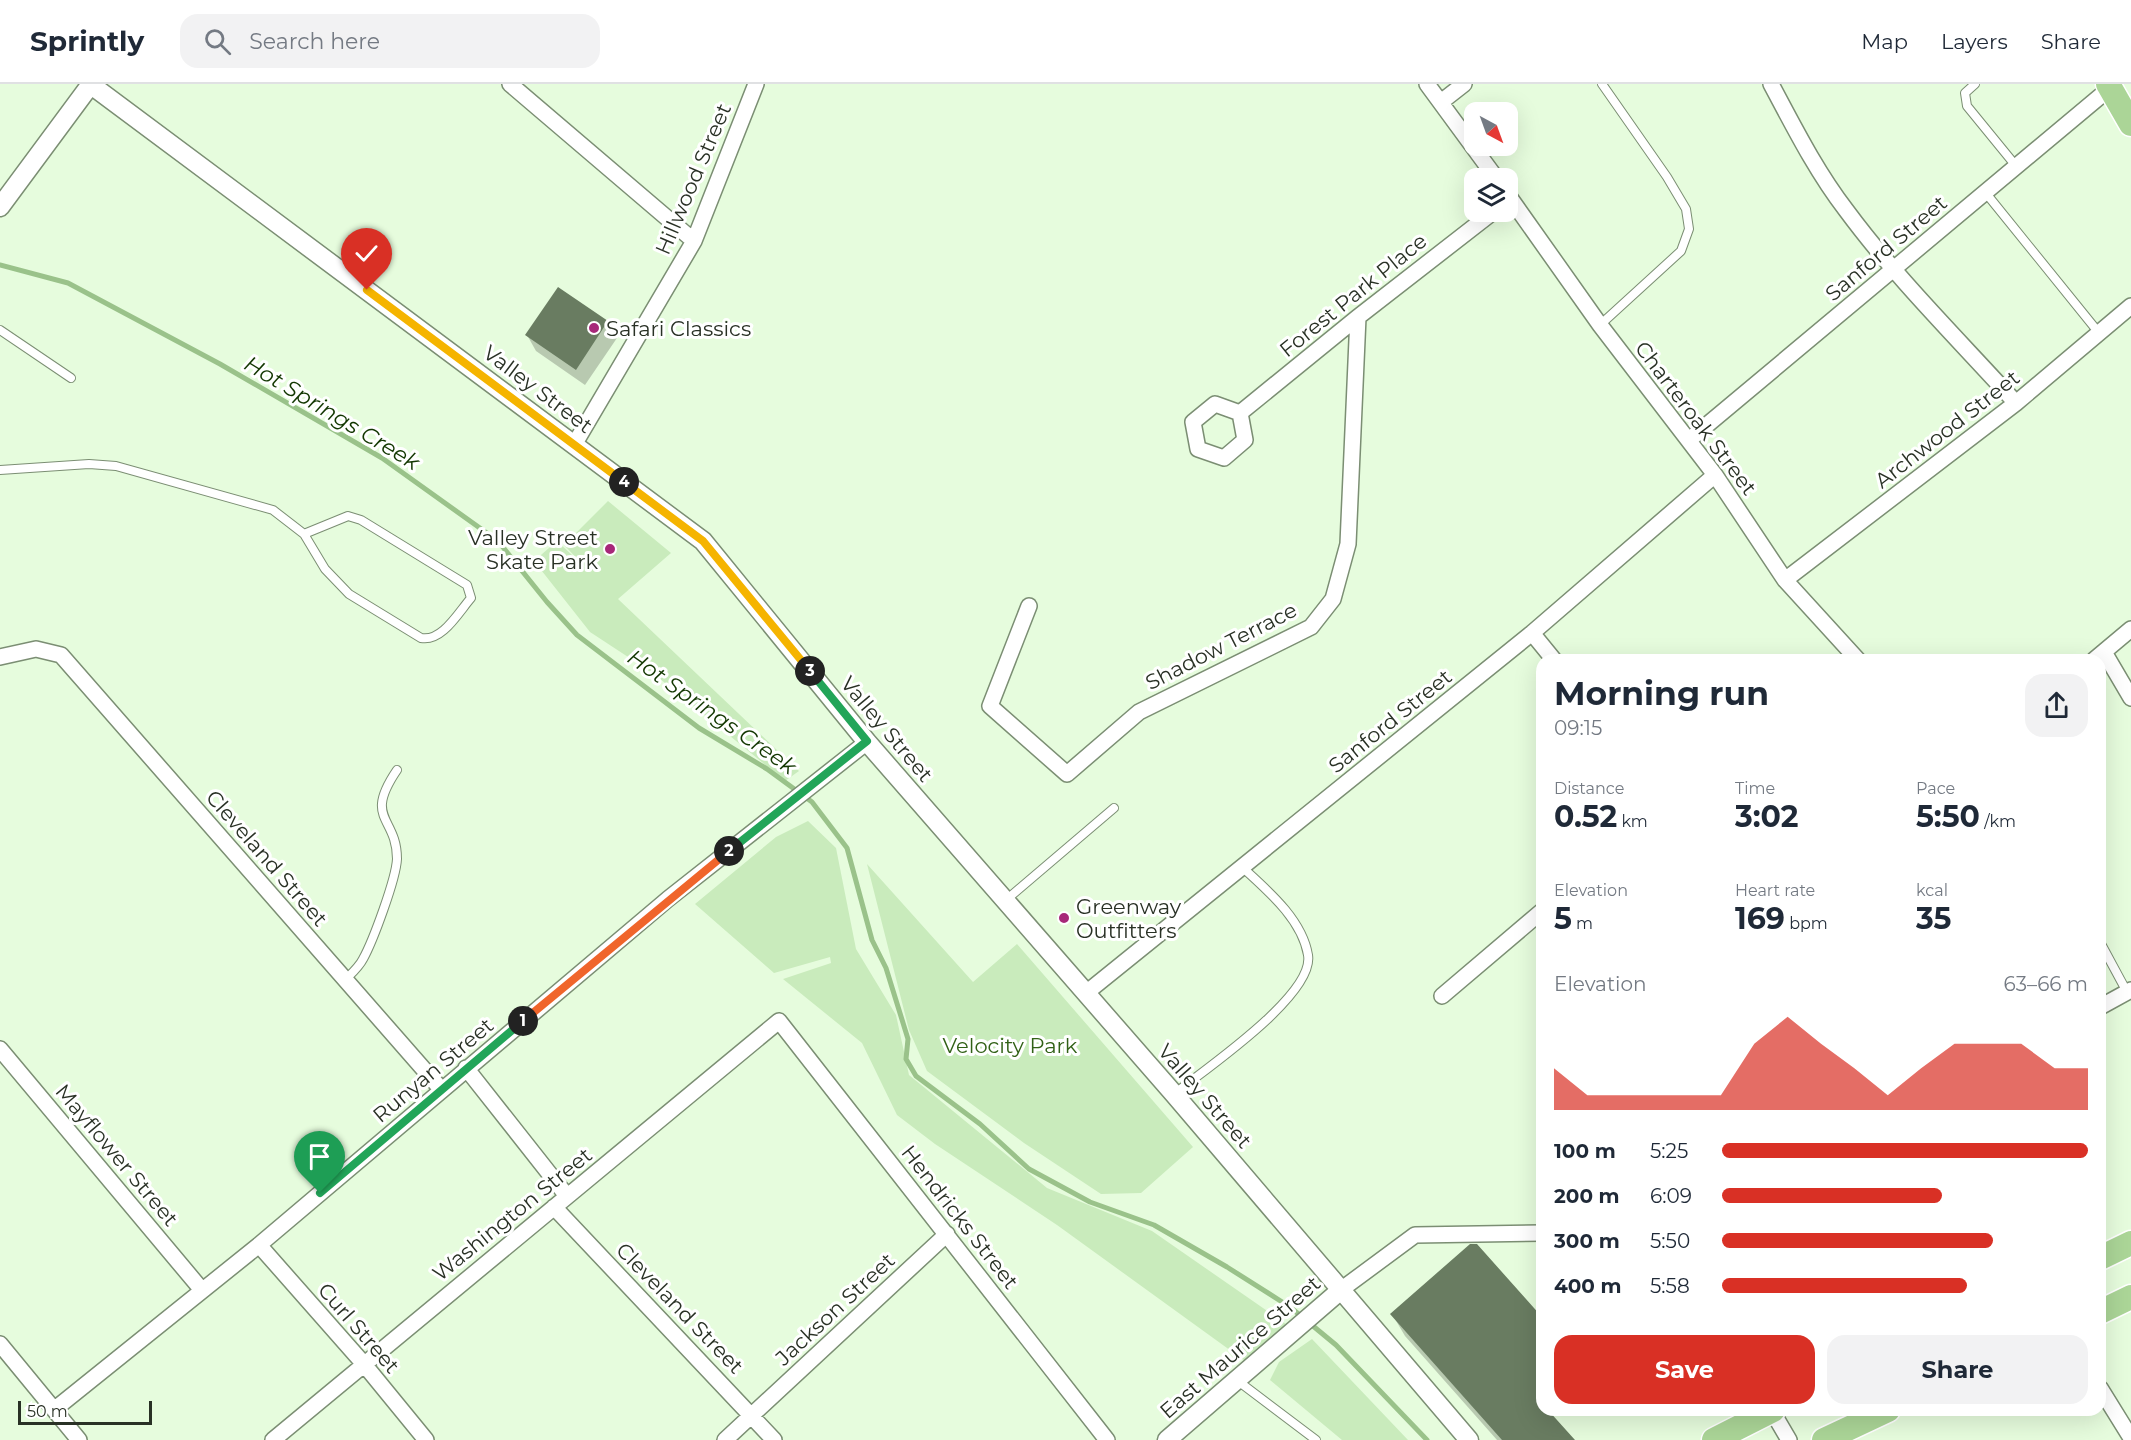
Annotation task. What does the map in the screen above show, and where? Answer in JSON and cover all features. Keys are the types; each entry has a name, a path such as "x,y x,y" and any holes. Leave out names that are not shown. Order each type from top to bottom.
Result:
{"main road":[{"path":"2109,86 2131,124"},
{"path":"2106,1255 2131,1243"},
{"path":"2106,1309 2131,1297"},
{"path":"1714,1440 1761,1416"},
{"path":"1824,1440 1875,1416"}],"street":[{"path":"0,207 90,84"},
{"name":"Valley Street","path":"90,84 703,541 867,741 1342,1289 1469,1440"},
{"path":"510,84 694,241"},
{"path":"1427,84 1489,168"},
{"path":"1441,102 1464,84"},
{"path":"1771,84 1819,172 1845,210 1893,268 2016,403"},
{"name":"Hillwood Street","path":"574,445 694,241 750,86"},
{"name":"Sanford Street","path":"1689,440 2109,86"},
{"name":"Charteroak Street","path":"1518,212 1600,325 1715,475 1785,580 1853,654"},
{"name":"Forest Park Place","path":"1240,413 1480,222"},
{"name":"Archwood Street","path":"1785,580 2016,403 2131,306"},
{"name":"Shadow Terrace","path":"1029,606 990,706 1067,774 1139,711 1311,627 1333,599 1348,544 1358,317"},
{"name":"Sanford Street","path":"1086,993 1532,633 1715,475"},
{"path":"2101,654 2131,630"},
{"path":"1532,633 1549,654"},
{"name":"Cleveland Street","path":"0,657 36,649 61,655 441,1089"},
{"path":"2106,665 2131,698"},
{"name":"Runyan Street","path":"55,1409 201,1289 259,1245 668,899 867,741"},
{"path":"1442,996 1536,916"},
{"path":"2106,1004 2129,991"},
{"name":"Washington Street","path":"273,1440 363,1363 779,1021"},
{"name":"Hendricks Street","path":"779,1021 1107,1440"},
{"name":"Mayflower Street","path":"0,1049 201,1289"},
{"path":"466,1068 567,1196"},
{"name":"Cleveland Street","path":"554,1207 752,1414 774,1440"},
{"path":"1342,1289 1415,1235 1536,1233"},
{"name":"Jackson Street","path":"725,1440 947,1234"},
{"name":"Curl Street","path":"259,1245 363,1363 426,1440"},
{"name":"East Maurice Street","path":"1167,1440 1342,1289"},
{"path":"0,1344 79,1440"},
{"path":"2106,1398 2131,1438"},
{"path":"1776,1416 1789,1440"}],"lane":[{"path":"1600,325 1681,251 1689,228 1686,209 1667,177 1602,84"},
{"path":"1975,84 1965,93 1967,106 2016,166"},
{"path":"1985,192 2099,333"},
{"path":"0,330 71,378"},
{"path":"0,470 89,464 116,466 273,510 304,534 325,569 349,594 421,638 438,636 471,598 467,585 361,520 348,516 304,534"},
{"path":"345,980 362,961 380,917 397,860 393,837 382,814 381,798 397,770"},
{"path":"1005,901 1114,808"},
{"path":"1174,1094 1267,1020 1305,977 1308,956 1293,922 1277,900 1242,867"},
{"path":"2106,952 2129,991"},
{"path":"1237,1380 1316,1440"}],"green space":[{"path":"608,501 671,553 618,599 799,771 785,781 654,674 590,632 534,561 557,541 587,569 564,545"},
{"path":"808,821 836,848 856,949 896,1015 909,1075 1047,1188 1152,1231 1286,1324 1245,1361 1057,1225 935,1144 897,1115 862,1043 783,979 831,963 830,957 774,973 695,904 776,837"},
{"name":"Velocity Park","path":"867,864 973,982 1017,944 1193,1147 1141,1193 1101,1194 1024,1143 927,1071 909,1030"},
{"path":"1312,1339 1408,1440 1342,1440 1270,1380 1279,1362"}],"building":[{"path":"558,287 608,321 576,370 525,335"},
{"path":"1470,1244 1477,1244 1536,1310 1536,1416 1553,1416 1575,1440 1502,1440 1390,1314"}],"waterway":[{"name":"Hot Springs Creek","path":"0,265 68,283 220,364 382,458 498,541 577,635 699,728 767,769 812,802 847,848 872,940 886,968 908,1039 906,1059 916,1076 980,1124 1029,1169 1090,1202 1154,1225 1290,1307 1336,1345 1427,1440"}],"place":[{"name":"Safari Classics","path":"594,328"},
{"name":"Valley Street Skate Park","path":"610,549"},
{"name":"Greenway Outfitters","path":"1064,918"}],"route":[{"path":"320,1193 668,899 867,741 703,541 367,290"}]}
